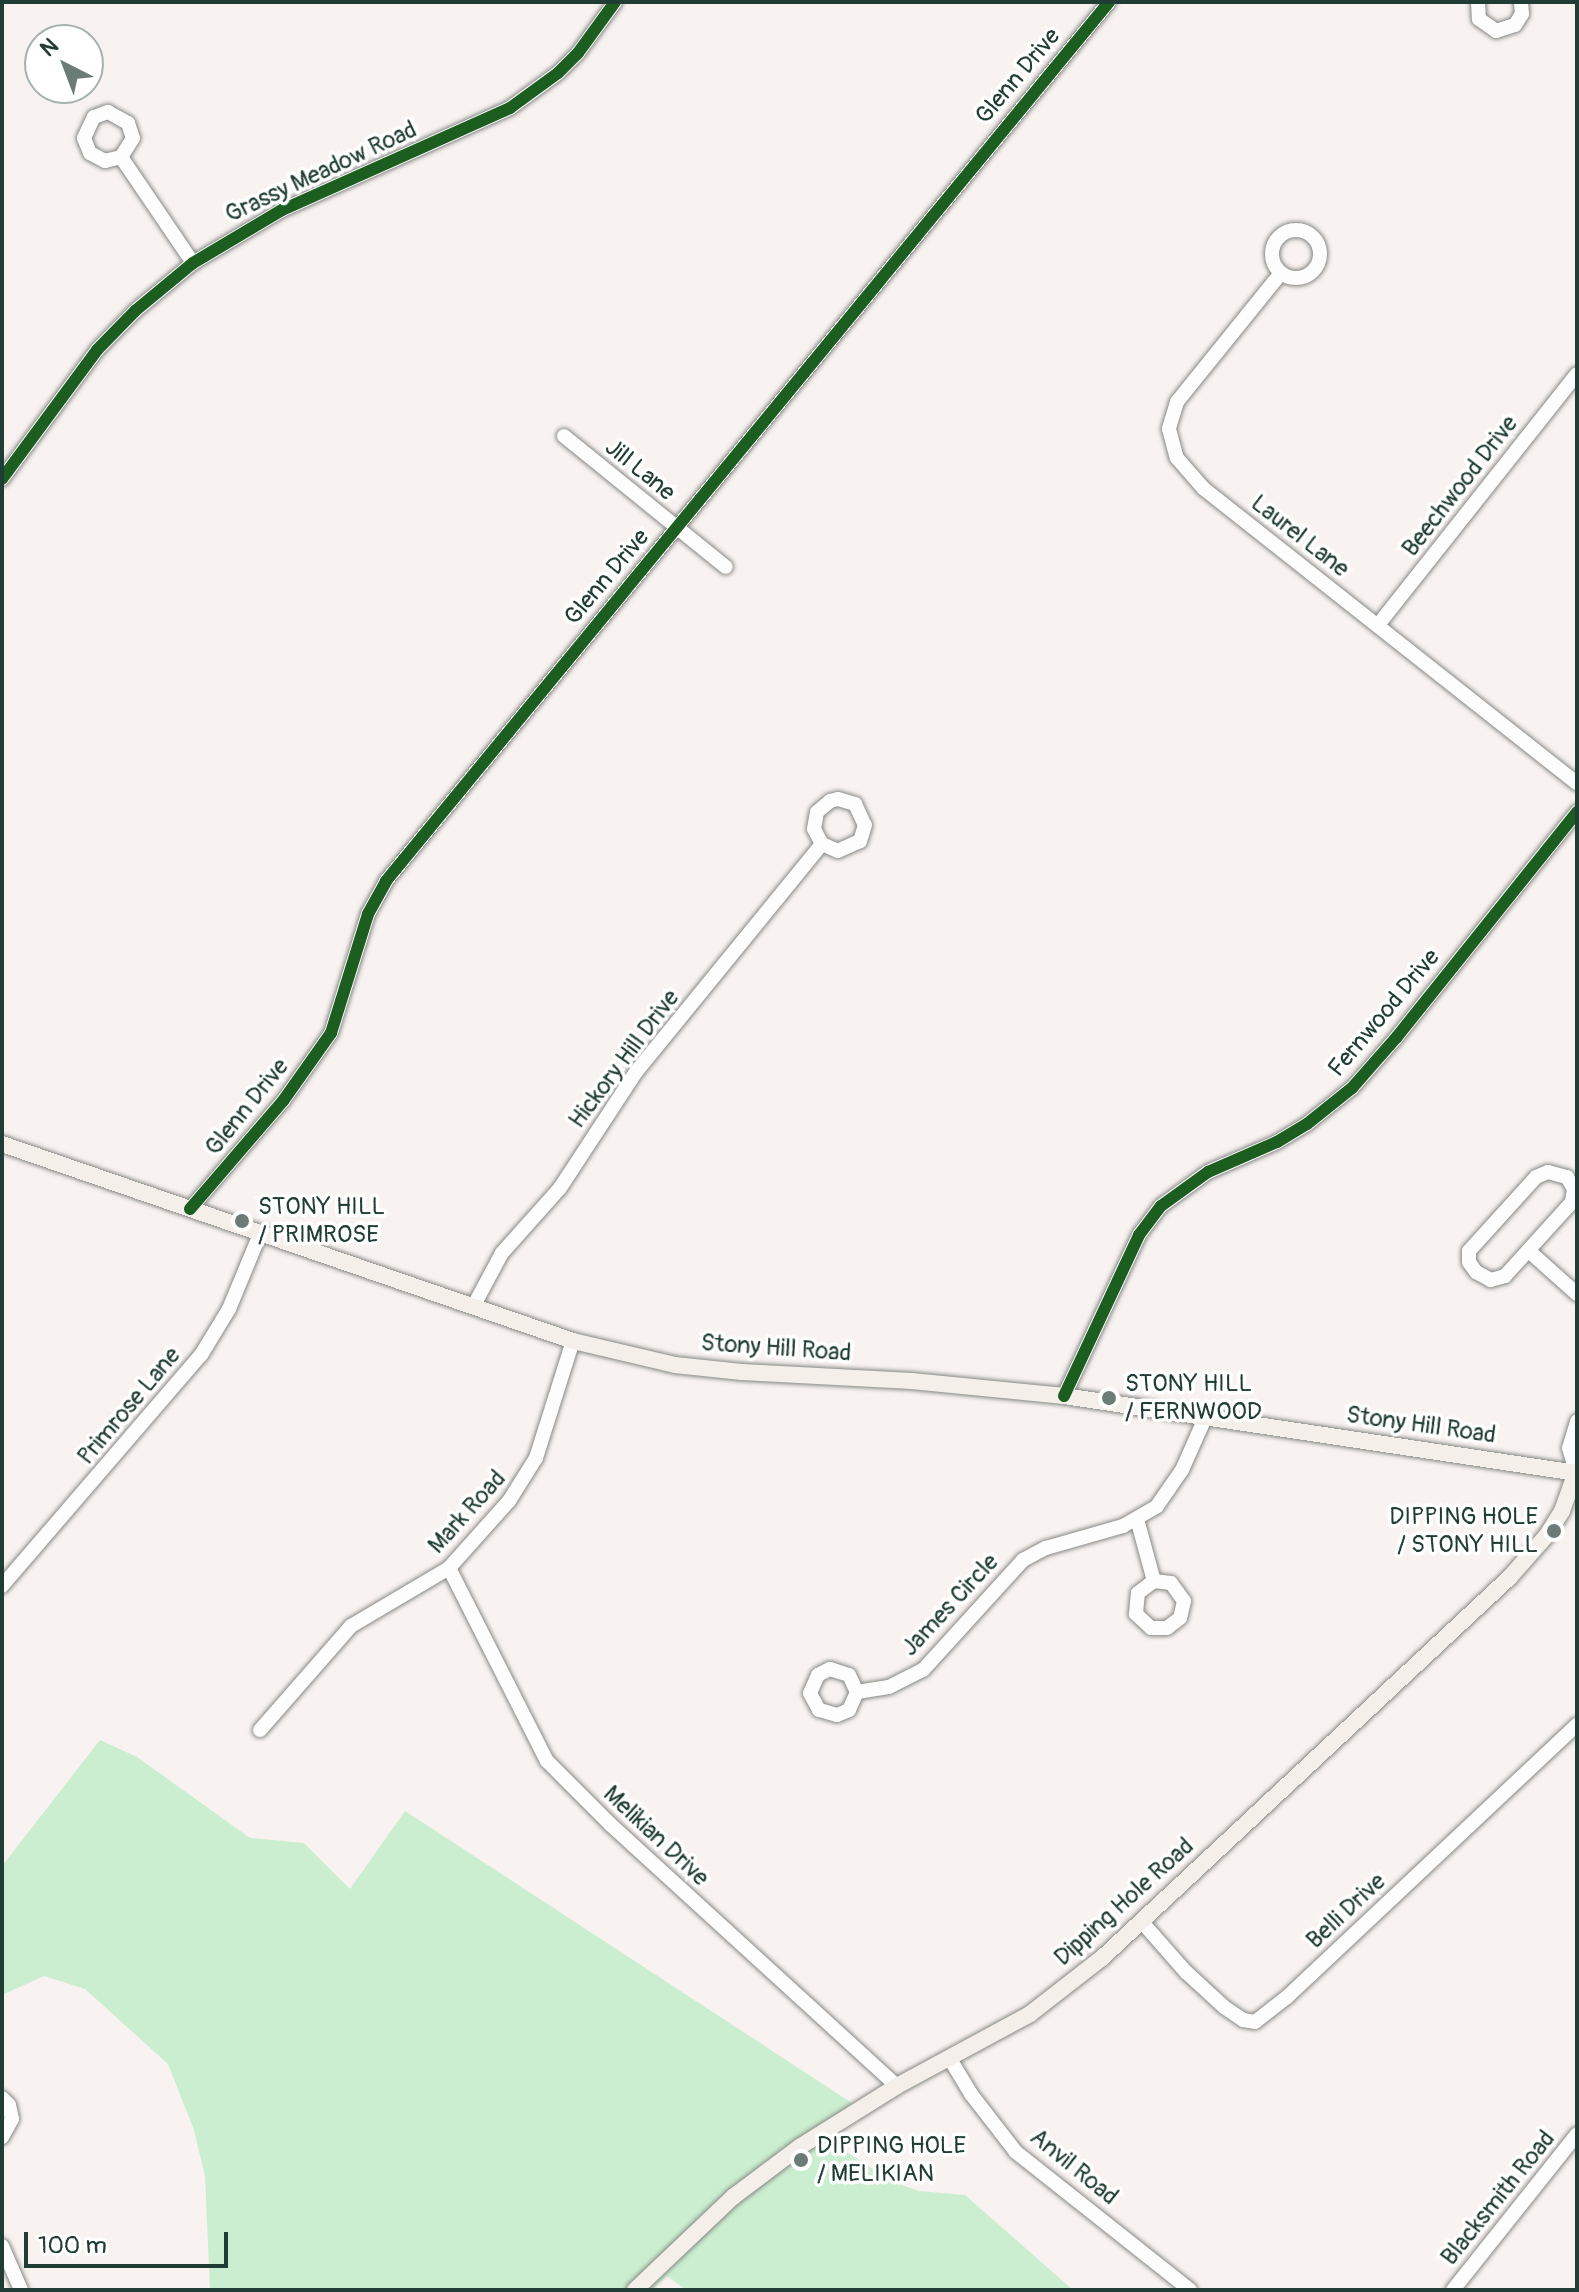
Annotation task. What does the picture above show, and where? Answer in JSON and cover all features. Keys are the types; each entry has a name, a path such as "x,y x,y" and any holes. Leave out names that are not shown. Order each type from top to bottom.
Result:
{"main road":[{"name":"Stony Hill Road","path":"3,1145 573,1341 675,1365 912,1381 1064,1396 1577,1472"},
{"name":"Dipping Hole Road","path":"635,2290 701,2226 769,2168 839,2120 1030,2014 1142,1922 1510,1577 1547,1535 1562,1511 1577,1472"}],"street":[{"name":"Grassy Meadow Road","path":"2,479 97,350 135,311 193,263 282,210 510,108 558,73 578,53 615,2"},
{"name":"Glenn Drive","path":"190,1209 283,1101 331,1033 368,914 386,881 1109,2"},
{"path":"1478,2 1479,19 1496,31 1515,25 1522,14 1521,2"},
{"path":"121,157 193,263"},
{"name":"Laurel Lane","path":"1281,273 1177,402 1170,415 1170,442 1188,474 1577,783"},
{"name":"Beechwood Drive","path":"1378,625 1577,374"},
{"name":"Jill Lane","path":"564,436 726,567"},
{"name":"Fernwood Drive","path":"1064,1396 1139,1235 1161,1206 1208,1172 1277,1142 1307,1124 1352,1088 1396,1038 1577,812"},
{"name":"Hickory Hill Drive","path":"473,1307 502,1253 560,1188 636,1072 822,844"},
{"path":"1548,1172 1567,1177 1574,1189 1572,1202 1530,1252 1505,1276 1491,1280 1476,1272 1469,1262 1469,1251 1536,1177 1548,1172"},
{"name":"Primrose Lane","path":"2,1586 201,1355 229,1309 260,1234"},
{"path":"1530,1252 1577,1294"},
{"name":"Mark Road","path":"260,1730 351,1626 449,1568 525,1480 536,1458 573,1341"},
{"name":"James Circle","path":"857,1692 898,1684 930,1665 1023,1560 1046,1548 1137,1519 1157,1506 1175,1483 1205,1418"},
{"path":"1577,1421 1569,1448 1577,1472"},
{"path":"1137,1519 1154,1581"},
{"name":"Melikian Drive","path":"449,1568 547,1761 611,1825 897,2086"},
{"name":"Belli Drive","path":"1142,1922 1186,1972 1224,2007 1243,2020 1255,2022 1287,1997 1577,1725"},
{"name":"Anvil Road","path":"950,2059 971,2094 1016,2152 1190,2290"},
{"path":"2,2098 9,2105 12,2119 2,2137"},
{"name":"Blacksmith Road","path":"1453,2290 1577,2134"},
{"path":"2,2246 21,2290"}],"green space":[{"path":"100,1740 137,1757 250,1838 304,1843 350,1889 405,1811 852,2103 819,2134 893,2182 919,2191 965,2195 1073,2290 686,2290 667,2276 652,2290 210,2290 205,2176 194,2130 168,2064 85,1989 44,1976 2,1995 2,1866"}],"cycle path":[{"path":"2,479 97,350 135,311 193,263 282,210 510,108 558,73 578,53 615,2"},
{"path":"190,1209 283,1101 331,1033 368,914 386,881 1109,2"},
{"path":"1064,1396 1139,1235 1161,1206 1208,1172 1277,1142 1307,1124 1352,1088 1396,1038 1577,812"}],"place":[{"name":"STONY HILL / PRIMROSE","path":"242,1221"},
{"name":"STONY HILL / FERNWOOD","path":"1109,1398"},
{"name":"DIPPING HOLE / STONY HILL","path":"1554,1531"},
{"name":"DIPPING HOLE / MELIKIAN","path":"801,2160"}]}
